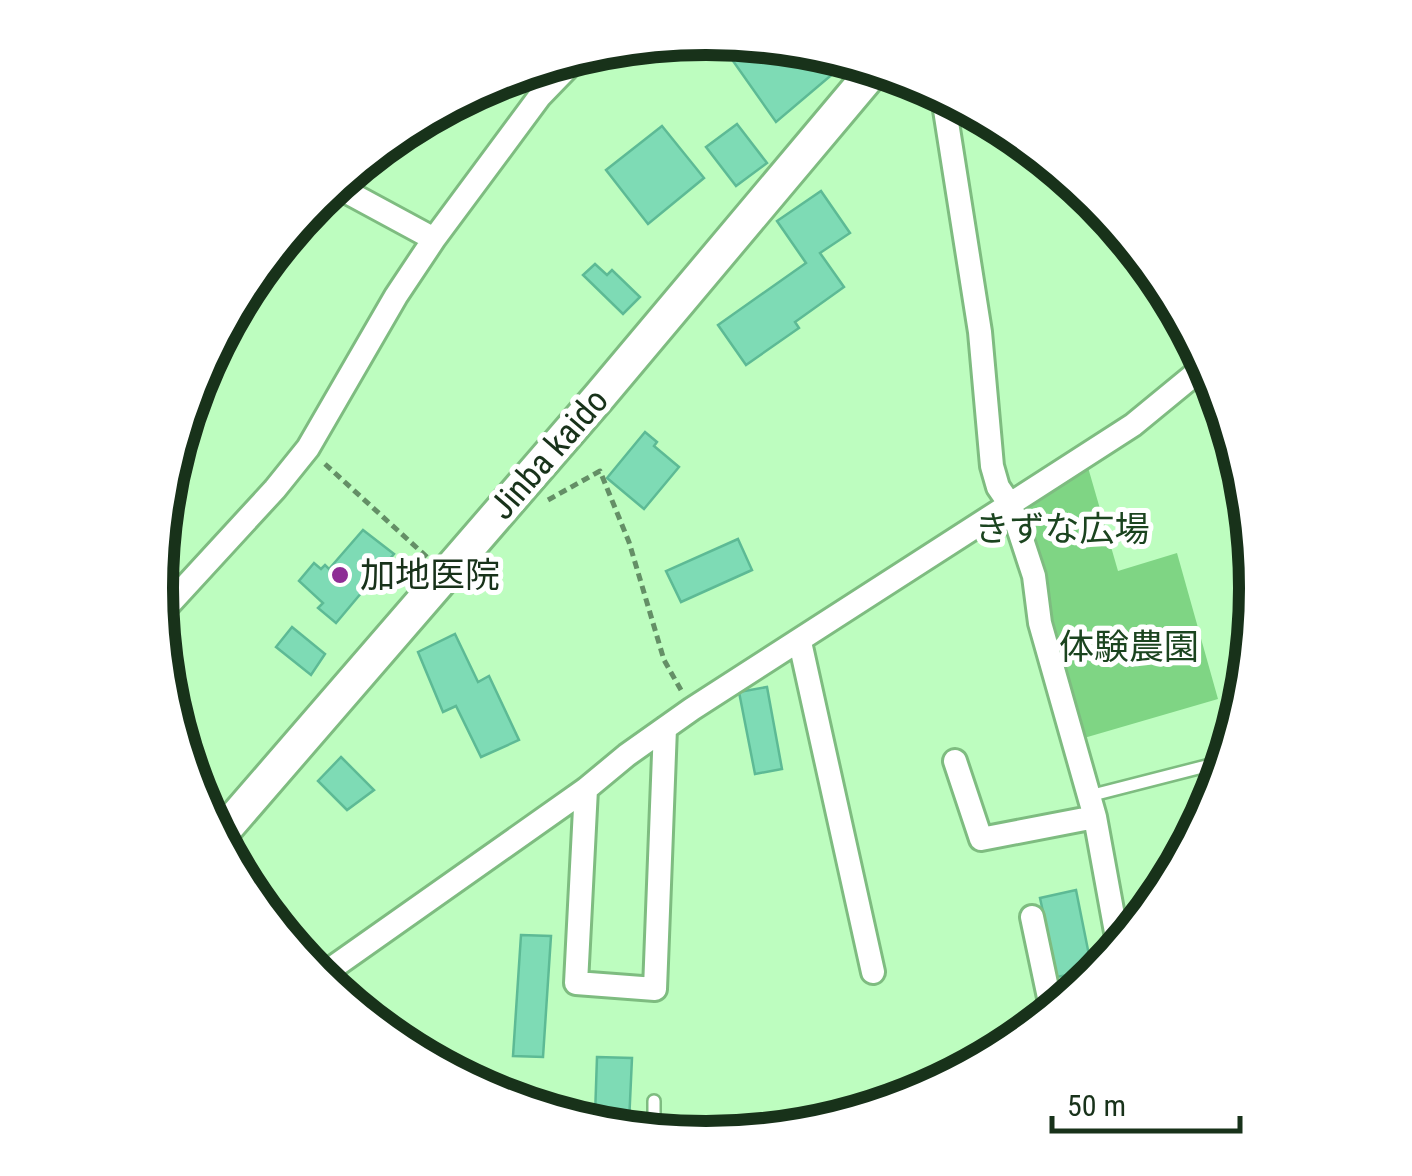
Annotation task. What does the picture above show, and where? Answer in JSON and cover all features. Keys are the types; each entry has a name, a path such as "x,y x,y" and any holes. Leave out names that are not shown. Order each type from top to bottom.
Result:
{"main road":[{"name":"Jinba kaido","path":"229,825 866,80"}],"street":[{"path":"173,600 276,489 308,448 434,238 560,75"},
{"path":"946,112 980,332 992,466 1034,576 1040,623 1092,807 1115,929"},
{"path":"349,193 434,238"},
{"path":"332,968 586,789 692,709 1133,425 1194,374"},
{"path":"800,642 873,972"},
{"path":"586,789 576,983 655,988 665,728"},
{"path":"955,761 982,840 1092,807"},
{"path":"1032,917 1049,996"}],"lane":[{"path":"544,80 552,84"},
{"path":"1092,807 1208,767"},
{"path":"654,1101 654,1118"}],"path":[{"path":"308,448 446,575"},
{"path":"545,502 600,471 638,568 664,660 692,709"}],"green space":[{"name":"体験農園","path":"1085,457 1118,571 1177,553 1218,699 1084,738 1011,506"}],"building":[{"path":"729,56 834,71 776,122"},
{"path":"737,124 767,163 736,186 706,147"},
{"path":"662,126 704,178 648,224 606,170"},
{"path":"821,191 850,233 820,253 844,287 795,322 799,328 746,365 718,325 806,263 777,221"},
{"path":"595,264 607,275 612,270 640,297 623,314 583,275"},
{"path":"645,432 657,442 654,446 679,467 644,509 607,478"},
{"name":"加地医院","path":"363,530 394,554 336,623 318,608 323,603 299,581 314,563 329,569"},
{"path":"738,539 752,570 681,602 666,571"},
{"path":"292,627 325,654 311,675 276,647"},
{"path":"455,634 478,682 489,676 519,740 481,757 456,706 443,712 418,652"},
{"path":"767,687 782,769 755,774 739,692"},
{"path":"341,757 374,790 347,810 318,781"},
{"path":"1076,890 1090,958 1074,974 1057,977 1040,898"},
{"path":"521,935 551,936 543,1057 513,1056"},
{"path":"597,1057 632,1058 629,1115 595,1109"}],"place":[{"name":"加地医院","path":"340,575"}],"park label":[{"name":"きずな広場","path":"1062,529"}]}
